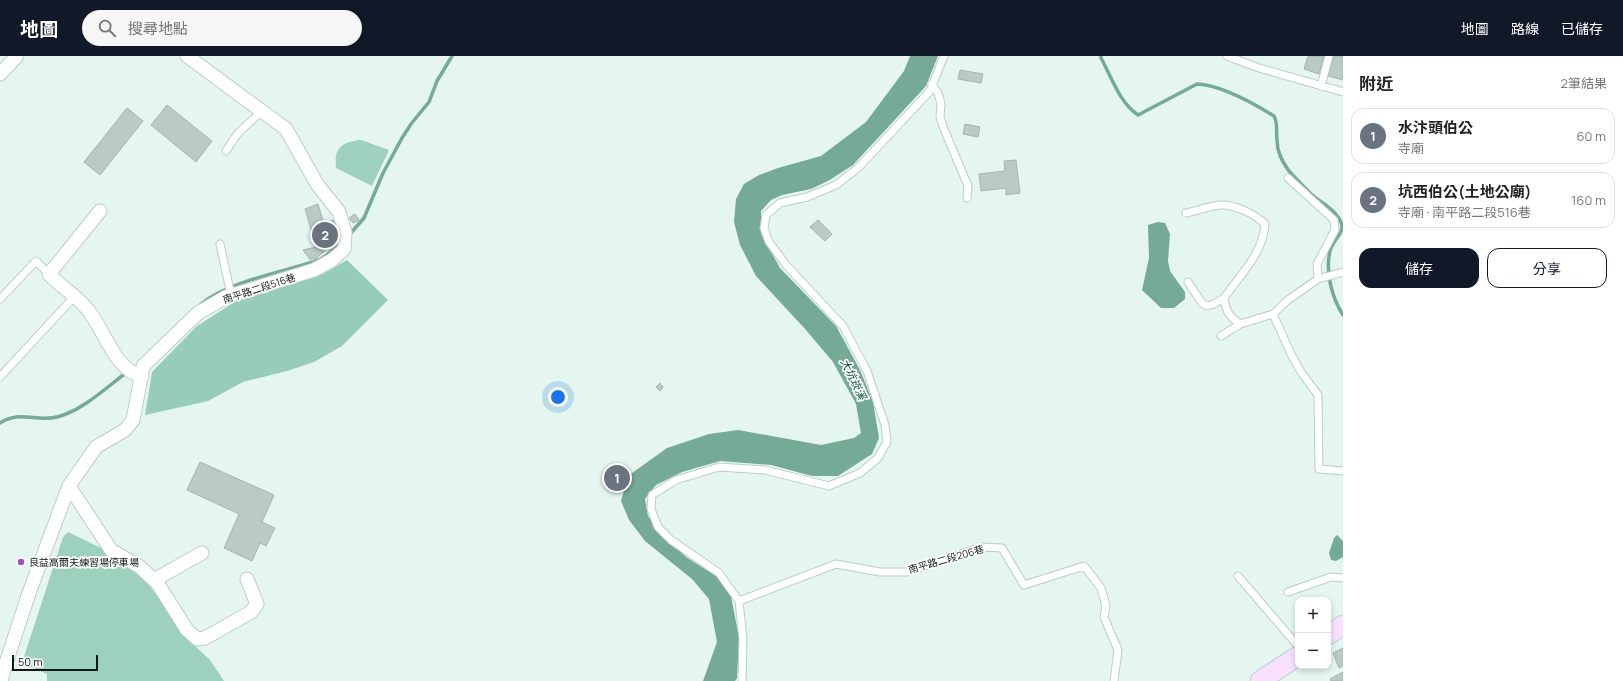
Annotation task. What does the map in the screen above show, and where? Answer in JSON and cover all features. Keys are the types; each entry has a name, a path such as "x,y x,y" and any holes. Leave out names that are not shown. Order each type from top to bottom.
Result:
{"street":[{"path":"0,74 17,56"},
{"name":"南平路二段516巷","path":"1,681 29,593 69,486 96,447 125,430 133,420 138,375 143,366 198,313 231,295 314,270 332,260 344,250 345,238 339,212 317,184 286,129 187,56"},
{"path":"100,211 49,274 88,310 122,364 138,375"},
{"path":"69,486 111,550 140,567 158,584 187,630 197,639 205,638 251,612 257,604 247,579"},
{"path":"154,580 202,553"},
{"path":"1331,633 1343,625"},
{"path":"1260,681 1295,658"}],"lane":[{"path":"742,681 743,639 739,601 719,573 670,540 658,527 650,509 652,496 676,480 719,467 765,470 829,486 860,473 878,458 887,442 885,425 867,371 843,326 787,266 769,242 764,228 766,215 780,203 807,197 836,185 860,167 930,91 944,56"},
{"path":"1227,56 1259,68 1343,92"},
{"path":"1321,86 1329,56"},
{"path":"932,84 938,93 941,104 940,117 968,186 967,198"},
{"path":"226,151 238,133 262,111"},
{"path":"1288,178 1334,220 1335,230 1317,264 1320,279"},
{"path":"1186,213 1221,205 1240,209 1258,216 1265,224 1264,234 1257,254 1224,298 1207,306 1202,302 1188,282"},
{"path":"220,244 231,295"},
{"path":"0,299 36,261 49,274"},
{"path":"1221,336 1240,324 1273,314 1288,300 1320,279 1340,272"},
{"path":"0,376 74,297"},
{"path":"1224,298 1226,310 1232,319 1240,324"},
{"path":"1273,314 1291,354 1301,372 1318,395 1319,468 1343,471"},
{"name":"南平路二段206巷","path":"739,601 836,564 880,572 906,572 981,547 1002,548 1024,585 1084,566 1101,588 1106,606 1104,617 1118,650 1114,681"},
{"path":"1238,576 1295,642"},
{"path":"1288,592 1331,577 1343,578"}],"shaded area":[{"path":"361,140 389,150 372,186 336,168 336,155 340,147 348,142"},
{"path":"347,260 388,300 342,346 314,362 287,371 243,382 208,401 145,415 152,372 197,326 233,303 323,274"},
{"path":"68,532 101,548 143,576 174,620 193,644 210,660 224,681 47,681 47,674 22,663 63,537"}],"water":[{"name":"大坑崁溪","path":"910,56 938,56 926,86 853,165 828,181 811,189 782,195 771,200 761,211 761,234 780,268 836,326 860,370 873,402 879,438 872,454 838,476 812,476 771,465 720,461 682,472 656,485 645,499 648,516 662,535 686,557 716,576 731,596 739,638 737,678 735,681 703,681 717,642 709,599 692,579 645,541 629,520 621,501 628,476 667,448 709,434 738,430 821,445 854,438 861,433 856,404 833,362 806,330 756,276 740,245 734,222 736,199 744,184 759,175 821,156 866,122 904,71"},
{"path":"1158,222 1165,223 1170,234 1168,261 1170,271 1185,292 1185,299 1174,308 1161,308 1142,290 1149,258 1148,225"},
{"path":"1337,535 1343,541 1343,557 1336,561 1331,560 1329,553 1334,538"}],"building":[{"path":"1308,56 1324,56 1319,74 1304,69"},
{"path":"1334,56 1343,56 1343,80 1328,76"},
{"path":"960,70 983,74 981,83 958,79"},
{"path":"167,105 212,141 196,162 151,125"},
{"path":"127,108 143,121 100,175 84,162"},
{"path":"965,124 980,127 978,137 963,134"},
{"path":"1016,160 1020,193 1006,195 1006,188 981,191 979,174 1005,171 1004,161"},
{"path":"318,204 324,224 334,220 338,232 338,239 312,262 303,250 316,247 305,209"},
{"path":"355,214 359,220 353,223 349,218"},
{"path":"818,220 832,234 825,241 810,227"},
{"path":"660,383 663,387 660,391 656,387"},
{"path":"200,462 274,495 262,522 275,528 266,546 260,543 252,561 224,548 239,514 187,490"},
{"path":"1343,648 1343,666 1339,668 1333,653"},
{"path":"1343,672 1343,681 1331,681 1330,679"}],"waterway":[{"path":"349,235 364,218 383,173 402,138 411,124 429,102 437,81 452,56"},
{"path":"1101,56 1121,97 1131,110 1138,115 1197,84 1226,91 1247,100 1274,116 1278,148 1284,164 1291,174 1314,197 1337,215 1342,225 1341,232 1331,247 1328,267 1330,284 1343,315"},
{"path":"201,304 226,289 241,283 319,260 340,244"},
{"path":"0,423 14,417 57,417 76,410 127,372"}],"place":[{"name":"坑西伯公(土地公廟)","path":"325,235"},
{"name":"水汴頭伯公","path":"617,478"},
{"name":"良益高爾夫練習場停車場","path":"21,562"}]}
